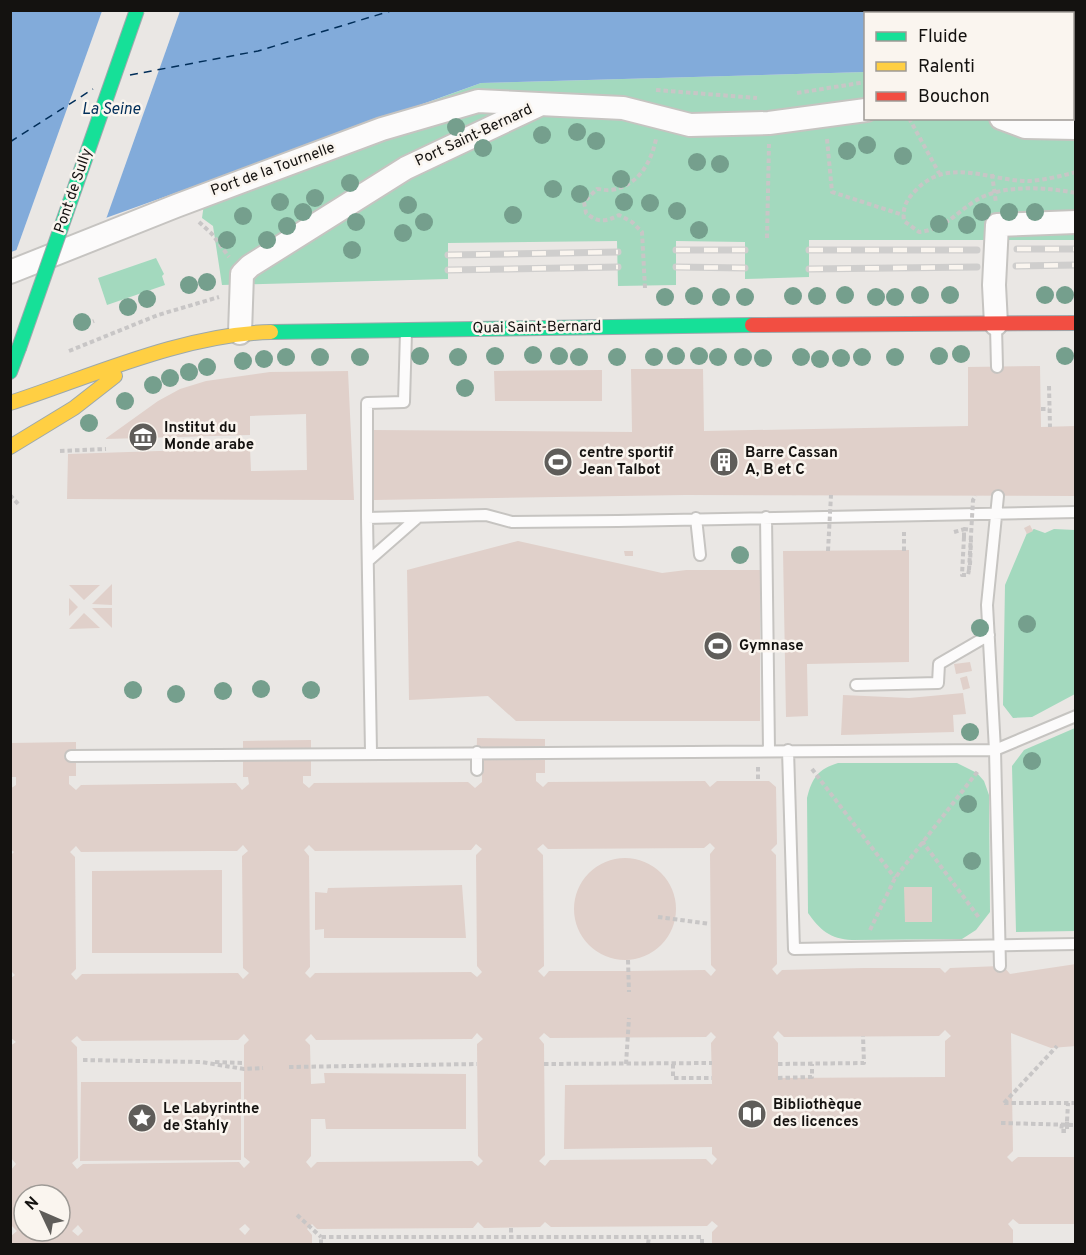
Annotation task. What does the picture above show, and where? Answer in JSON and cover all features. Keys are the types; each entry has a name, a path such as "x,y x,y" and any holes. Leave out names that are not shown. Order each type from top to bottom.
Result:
{"main road":[{"name":"Pont de Sully","path":"10,372 137,10"},
{"name":"Quai Saint-Bernard","path":"10,403 202,339 240,333 1076,323"},
{"path":"10,447 74,408 134,362"}],"street":[{"name":"Port de la Tournelle","path":"10,272 176,206 382,129 478,101 543,103"},
{"name":"Port Saint-Bernard","path":"240,333 242,274 250,266 406,168 543,103 622,108 690,125 770,123 864,110"},
{"path":"1006,120 1025,127 1076,128"},
{"path":"996,324 994,285 998,225 1076,222"}],"lane":[{"path":"996,324 997,367"},
{"path":"371,752 367,404 404,402 406,330"},
{"path":"998,496 998,515 987,605 995,750 1000,966"},
{"path":"367,518 486,515 513,522 1076,513"},
{"path":"766,517 769,750"},
{"path":"368,561 417,518"},
{"path":"696,518 700,555"},
{"path":"856,685 938,683 939,664 989,635"},
{"path":"71,756 371,752 995,750 1076,716"},
{"path":"793,750 794,949 1076,944"},
{"path":"477,752 477,770"}],"path":[{"path":"794,93 864,82"},
{"path":"654,90 764,98"},
{"path":"645,288 642,232 632,222 619,215 606,222 594,220 586,213 584,202 590,193 597,189 613,190 636,179 652,156 662,118"},
{"path":"910,120 939,173"},
{"path":"828,142 832,192 903,215"},
{"path":"767,238 769,155"},
{"path":"1076,172 1032,181 958,171 939,173 923,183 908,198 903,215 904,221 910,228 919,232 927,231 941,228 977,200 1051,188 1076,193"},
{"path":"992,174 995,196"},
{"path":"199,223 212,234 231,258"},
{"path":"63,355 158,315 240,290"},
{"path":"82,328 81,326 94,321"},
{"path":"1049,386 1050,427"},
{"path":"1041,409 1049,409"},
{"path":"60,451 106,449"},
{"path":"10,495 20,506"},
{"path":"828,551 831,495"},
{"path":"972,529 964,529 962,575 969,575 976,496"},
{"path":"904,525 904,551"},
{"path":"954,532 959,532 959,528 972,529"},
{"path":"970,565 972,529"},
{"path":"793,750 895,878"},
{"path":"861,948 895,878 921,841 995,750"},
{"path":"758,767 758,781"},
{"path":"921,841 999,945"},
{"path":"658,917 710,924"},
{"path":"628,960 628,992"},
{"path":"626,1064 628,1018"},
{"path":"778,1064 864,1063 863,1036"},
{"path":"1058,1046 1004,1103 1076,1103"},
{"path":"83,1060 244,1063"},
{"path":"201,1062 244,1069 263,1068"},
{"path":"673,1063 673,1078 712,1078"},
{"path":"290,1067 477,1064"},
{"path":"544,1064 712,1064"},
{"path":"778,1077 812,1077 812,1064"},
{"path":"1065,1124 1068,1103"},
{"path":"1001,1123 1076,1125"},
{"path":"297,1215 321,1237 702,1237 702,1245"},
{"path":"511,1228 511,1237"},
{"path":"321,1237 321,1245"},
{"path":"466,1245 471,1237"},
{"path":"528,1245 529,1237"},
{"path":"552,1237 553,1245"},
{"path":"648,1245 649,1237"}],"green space":[{"path":"1075,65 1075,240 809,240 809,277 745,279 745,242 676,241 676,285 618,286 617,241 448,243 448,279 222,285 213,226 202,218 207,183 481,83 864,72 864,120 1074,120"},
{"path":"156,258 164,274 162,276 165,285 107,305 98,278"},
{"path":"1034,529 1045,533 1054,529 1075,530 1075,694 1032,717 1013,718 1003,705 1005,585 1027,533"},
{"path":"1075,728 1075,931 1016,932 1012,766 1024,750"},
{"path":"838,763 957,763 977,773 984,781 989,795 990,912 976,930 962,939 852,940 832,936 812,919 808,913 807,798 817,775 825,768"}],"water":[{"name":"La Seine","path":"10,11 1075,11 1075,65 1074,12 864,12 864,72 481,83 11,252"}],"pier":[{"path":"102,11 180,11 105,222 15,254"}],"building":[{"name":"Barre Cassan A, B et C","path":"1040,366 1041,427 1076,426 1076,496 685,495 374,500 373,430 632,432 631,369 703,369 704,431 968,426 968,367"},
{"path":"602,370 602,401 495,401 494,371"},
{"name":"Institut du Monde arabe","path":"348,371 354,500 67,499 68,454 250,448 251,471 307,470 306,414 250,416 250,435 105,439 158,401 180,389 206,381 270,372"},
{"path":"1030,525 1033,531 1027,534 1024,528"},
{"path":"518,541 662,573 686,570 760,570 760,721 516,721 488,696 409,700 407,570"},
{"path":"909,550 909,662 807,664 808,716 786,717 783,551"},
{"path":"624,551 633,551 633,556 625,556"},
{"path":"112,584 112,605 92,604"},
{"path":"69,585 100,585 84,600"},
{"path":"69,598 78,607 69,616"},
{"path":"92,608 112,608 112,628"},
{"path":"84,613 100,628 69,629"},
{"path":"970,662 972,671 956,674 954,664"},
{"path":"967,676 970,688 963,690 960,678"},
{"path":"963,693 966,714 953,715 954,732 841,735 843,695 909,698"},
{"path":"477,738 545,739 545,773 536,773 536,781 543,787 548,782 705,781 710,787 717,781 769,781 776,787 777,844 771,850 776,855 777,964 772,969 777,975 782,970 940,968 945,973 950,968 1000,966 1010,974 1076,964 1076,1046 1051,1048 1011,1033 1013,1151 1007,1157 1012,1162 1018,1157 1076,1157 1076,1224 1019,1224 1013,1219 1008,1224 1013,1230 1013,1244 712,1244 712,1232 718,1226 712,1221 707,1226 551,1227 545,1222 540,1227 484,1228 478,1222 473,1228 317,1229 312,1224 307,1229 312,1235 312,1244 11,1244 12,1235 12,1243 72,1243 72,1231 72,1183 12,1183 11,1225 11,1170 16,1164 11,1158 10,1046 16,1042 10,1037 10,979 15,975 10,970 10,856 14,852 10,849 10,789 16,785 16,777 10,777 10,743 76,742 76,776 69,776 69,784 76,790 81,785 236,783 242,790 249,784 248,777 243,777 243,741 311,740 311,776 303,776 303,783 309,788 314,783 468,782 475,788 482,782 482,775 476,775","holes":["710,843 715,848 710,854 711,965 716,970 711,976 705,970 549,971 544,977 538,971 544,966 543,855 537,849 543,844 548,849 704,848","476,844 482,849 476,855 477,966 482,972 477,977 471,972 315,973 310,978 305,973 310,967 309,856 304,850 309,845 315,851 471,850","243,845 248,851 242,856 243,968 249,973 243,979 238,973 82,974 76,980 71,974 76,969 75,857 70,852 76,846 81,852 237,851","945,1030 951,1036 945,1041 945,1077 778,1078 778,1043 773,1037 778,1031 784,1037 939,1036","711,1032 716,1037 711,1043 712,1084 565,1085 564,1149 712,1147 712,1154 717,1159 712,1165 706,1159 550,1160 545,1166 539,1161 545,1155 544,1044 539,1038 544,1033 550,1038 706,1037","477,1033 483,1039 477,1044 478,1156 483,1161 478,1166 472,1161 317,1162 311,1168 306,1162 311,1156 311,1119 325,1119 326,1129 466,1129 466,1074 324,1073 325,1083 311,1084 310,1045 305,1040 311,1034 316,1040 472,1039","244,1034 249,1040 244,1045 244,1157 250,1162 244,1168 239,1162 83,1164 77,1169 72,1163 78,1158 77,1047 71,1041 77,1036 82,1041 238,1040","245,1224 250,1229 245,1235 239,1229","78,1225 83,1231 78,1236 72,1231"]},
{"path":"625,858 654,866 668,880 676,909 668,938 654,952 625,960 596,952 582,938 574,909 582,880 596,866"},
{"path":"222,870 222,953 92,953 92,871"},
{"path":"462,885 466,938 324,938 324,929 315,930 315,892 327,893 328,888"},
{"path":"904,887 932,887 932,922 905,922"},
{"path":"81,1082 241,1082 241,1160 80,1161"}],"ferry route":[{"path":"130,75 258,51 394,10"},
{"path":"10,142 93,89"}],"railway":[{"path":"1017,249 1076,249"},
{"path":"676,250 745,250"},
{"path":"809,250 977,250"},
{"path":"448,255 618,252"},
{"path":"1016,266 1076,265"},
{"path":"448,270 618,267"},
{"path":"676,267 745,268"},
{"path":"809,269 977,267"}],"traffic: fast":[{"path":"19,348 137,10"},
{"path":"271,332 752,325"},
{"path":"10,372 19,348"}],"traffic: slow":[{"path":"10,403 172,348 205,340 271,332"},
{"path":"10,447 74,408 115,376"}],"traffic: jam":[{"path":"752,325 1076,323"}],"place":[{"name":"Institut du Monde arabe","path":"143,437"},
{"name":"centre sportif Jean Talbot","path":"558,462"},
{"name":"Barre Cassan A, B et C","path":"724,462"},
{"name":"Gymnase","path":"718,646"},
{"name":"Bibliothèque des licences","path":"752,1114"},
{"name":"Le Labyrinthe de Stahly","path":"142,1118"}]}
